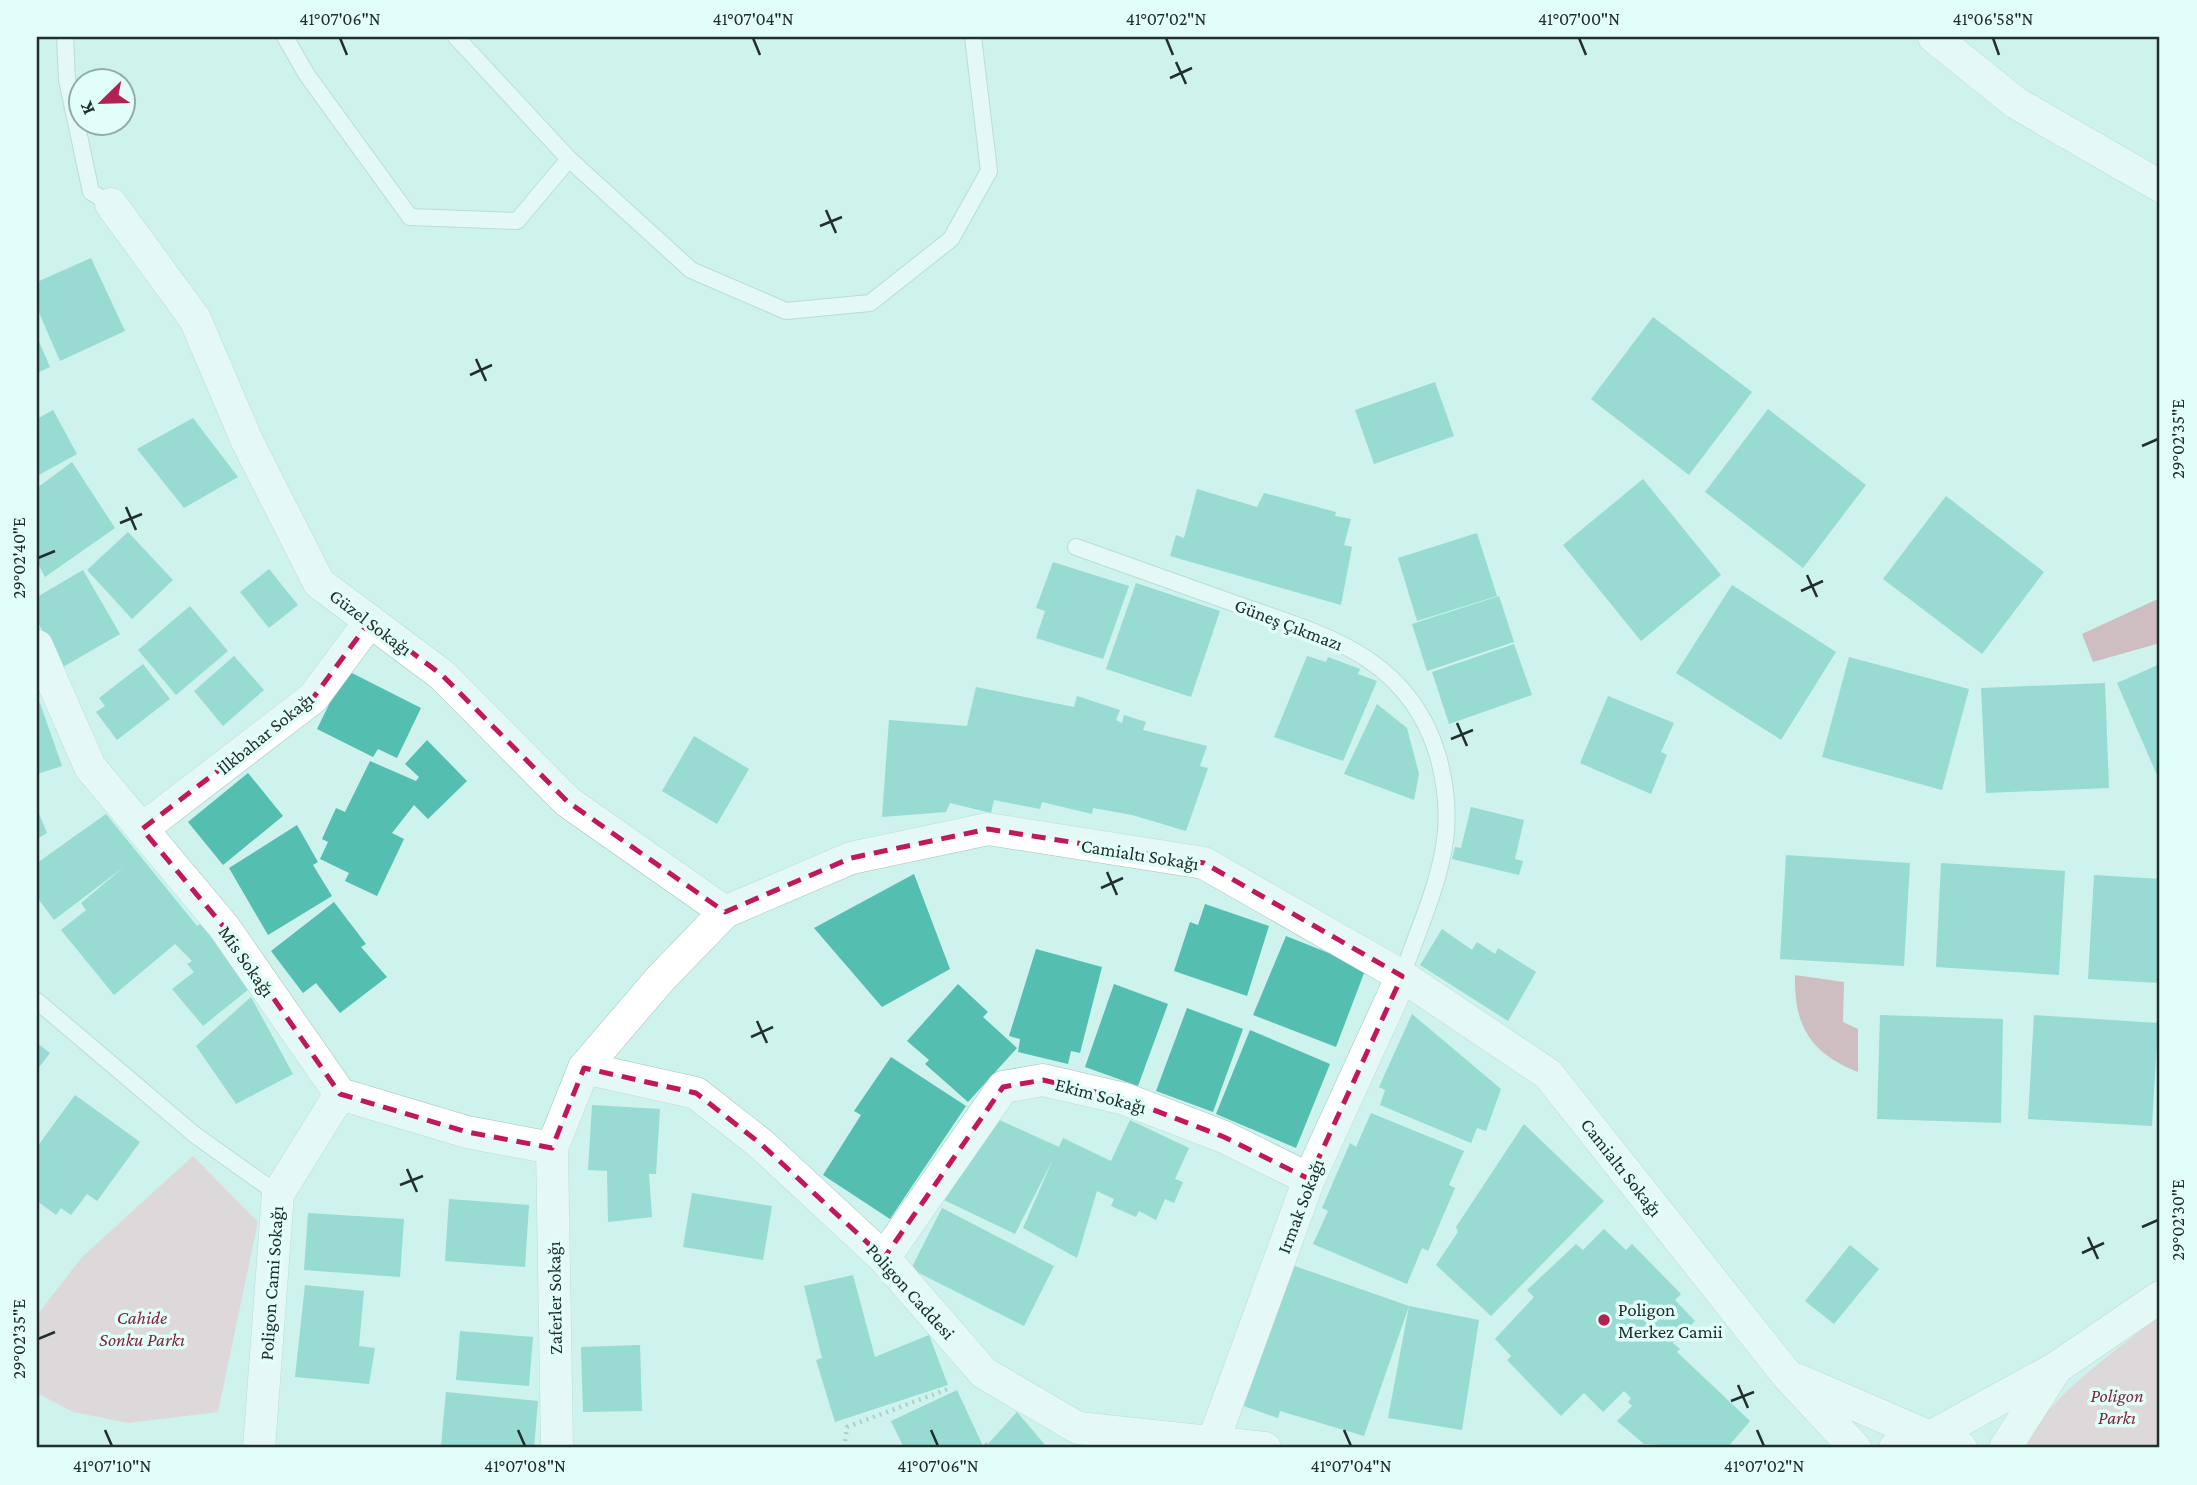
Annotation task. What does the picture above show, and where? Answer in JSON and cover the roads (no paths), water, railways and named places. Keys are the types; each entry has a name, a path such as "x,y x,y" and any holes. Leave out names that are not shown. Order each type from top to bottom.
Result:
{"street":[{"path":"1934,37 2016,103 2160,186"},
{"name":"Güzel Sokağı","path":"111,204 195,319 247,441 318,583 442,675 568,802 724,912"},
{"name":"İlkbahar Sokağı","path":"142,829 313,698 370,621"},
{"name":"Mis Sokağı","path":"37,646 90,767 225,927 340,1094"},
{"name":"Camialtı Sokağı","path":"552,1148 584,1068 661,978 724,912 851,858 988,829 1204,863 1402,976 1548,1074 1787,1375 1855,1448"},
{"name":"Irmak Sokağı","path":"1213,1442 1309,1179 1402,976"},
{"name":"Poligon Caddesi","path":"584,1068 696,1093 761,1144 884,1258 984,1373 1078,1428 1265,1448"},
{"name":"Ekim Sokağı","path":"884,1258 1003,1087 1043,1080 1125,1099 1224,1137 1309,1179"},
{"path":"340,1094 467,1132 552,1148"},
{"name":"Poligon Cami Sokağı","path":"259,1448 278,1194 340,1094"},
{"name":"Zaferler Sokağı","path":"552,1148 557,1448"},
{"path":"1895,1448 1913,1439 1930,1437 2056,1368 2160,1297"},
{"path":"2005,1448 2056,1368"},
{"path":"1787,1375 1961,1448"}],"lane":[{"path":"65,37 66,80 91,192 111,204"},
{"path":"285,37 307,75 410,218 517,221 569,159"},
{"path":"456,37 569,159 691,270 786,312 870,303 951,239 989,171 973,37"},
{"name":"Güneş Çıkmazı","path":"1076,547 1330,636 1388,672 1407,694 1434,745 1442,772 1446,837 1440,869 1402,976"},
{"path":"37,1001 195,1135 278,1194"}],"place":[{"name":"Poligon Merkez Camii","path":"1604,1320"}],"park label":[{"name":"Cahide Sonku Parkı","path":"142,1328"},
{"name":"Poligon Parkı","path":"2117,1406"}]}
